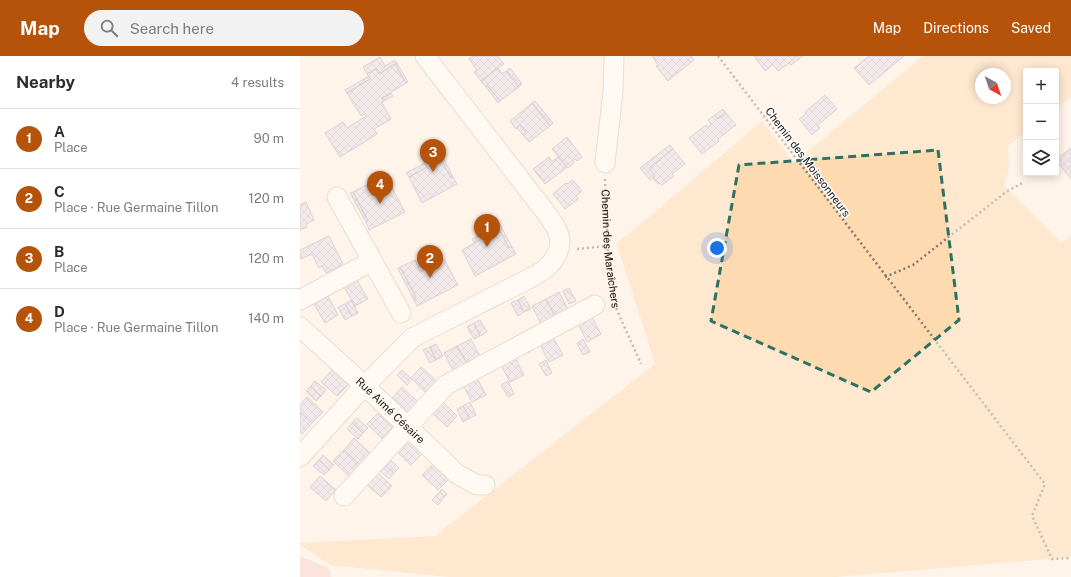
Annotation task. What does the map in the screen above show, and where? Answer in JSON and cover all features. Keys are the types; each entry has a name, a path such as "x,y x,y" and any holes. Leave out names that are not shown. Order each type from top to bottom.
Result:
{"main road":[{"path":"300,569 319,577"}],"street":[{"path":"300,457 365,386 412,338 539,274 550,266 556,258 559,238 557,231 547,214 425,56"},
{"path":"605,163 613,91 614,56"},
{"path":"337,197 401,313"},
{"path":"300,300 372,261"},
{"path":"344,496 446,385 595,305"},
{"name":"Rue Aimé Césaire","path":"300,326 457,474 477,485 485,485"}],"path":[{"name":"Chemin des Moissonneurs","path":"718,56 885,277 1045,484 1032,516 1052,559 1071,558"},
{"name":"Chemin des Maraîchers","path":"605,163 607,246 616,308 641,364"},
{"path":"885,277 913,265 1006,192 1024,182"},
{"path":"558,250 607,246"}],"highlighted area":[{"path":"938,150 959,320 871,392 711,321 739,165"}],"shaded area":[{"path":"923,56 1071,56 1071,97 1059,107 1059,68 1023,68 1023,134 1008,146 1009,167 1004,186 1061,243 1071,236 1071,557 836,577 449,577 331,565 300,545 300,543 435,536 655,364 617,244 762,121 794,163"}],"building":[{"path":"473,56 498,56 504,64 481,81 474,72 477,70 469,59"},
{"path":"652,56 691,56 694,60 668,81 656,66 658,65"},
{"path":"754,56 803,56 791,65 789,63 778,71 773,65 765,71"},
{"path":"869,56 904,56 869,85 854,68"},
{"path":"380,57 385,66 395,60 408,82 406,83 395,64 379,74 376,69 367,74 363,67"},
{"path":"395,64 406,83 382,98 384,101 382,103 391,119 374,129 377,134 340,157 325,133 343,122 347,128 366,116 364,114 361,116 347,93 370,79 367,74 376,69 379,74"},
{"path":"498,68 502,74 506,71 519,87 500,101 488,86 486,87 481,81"},
{"path":"510,68 522,84 519,87 506,71"},
{"path":"369,76 370,79 347,93 345,90"},
{"path":"488,86 500,101 498,103 486,87"},
{"path":"391,93 393,96 384,101 382,98"},
{"path":"825,95 837,109 817,126 820,128 812,135 799,119"},
{"path":"535,101 553,123 550,126 532,103"},
{"path":"532,103 550,126 529,142 523,135 526,132 520,125 516,129 510,121"},
{"path":"723,109 726,113 718,119 715,115"},
{"path":"726,113 736,125 702,154 689,138 706,125 708,127 711,124 708,120 715,115 718,119"},
{"path":"520,125 526,132 523,135 517,128"},
{"path":"567,137 582,157 577,161 575,159 573,161 574,163 568,168 552,149"},
{"path":"670,145 673,149 649,168 655,176 650,180 640,168"},
{"path":"438,147 453,177 451,178 435,148"},
{"path":"435,148 451,178 453,177 457,184 422,203 409,177 427,167 421,156"},
{"path":"1071,148 1071,179 1059,164 1059,158"},
{"path":"673,149 685,164 672,174 674,176 662,185 660,183 658,184 653,178 655,176 649,168"},
{"path":"549,157 552,162 558,157 567,167 545,184 533,169"},
{"path":"425,163 427,167 409,177 406,173"},
{"path":"573,180 582,191 576,196 578,199 565,209 553,194 566,183 567,184"},
{"path":"389,182 391,186 373,196 370,191"},
{"path":"367,185 373,196 391,186 405,212 369,230 366,222 368,221 353,192"},
{"path":"353,192 368,221 366,222 350,193"},
{"path":"306,202 314,220 306,224 307,227 300,230 300,205"},
{"path":"496,217 512,247 509,248 494,219"},
{"path":"494,219 509,248 512,247 516,254 475,276 462,250 486,237 480,226"},
{"path":"484,233 486,237 474,243 472,239"},
{"path":"329,236 343,264 326,273 322,266 319,268 312,254 301,259 300,250"},
{"path":"444,259 458,285 417,306 413,298 416,297 400,267 415,260 420,272"},
{"path":"430,261 432,265 420,272 418,267"},
{"path":"400,267 416,297 413,298 398,269"},
{"path":"357,280 368,299 355,306 344,287"},
{"path":"569,288 576,301 569,304 563,291"},
{"path":"559,292 569,311 556,318 546,299"},
{"path":"328,296 338,315 325,323 314,304"},
{"path":"524,296 531,309 524,312 518,300"},
{"path":"546,299 556,318 542,326 532,306"},
{"path":"351,300 358,313 352,316 345,304"},
{"path":"518,300 524,312 518,316 511,303"},
{"path":"345,304 352,316 345,320 338,307"},
{"path":"591,315 601,334 587,342 577,322"},
{"path":"480,320 487,332 480,336 474,323"},
{"path":"474,323 480,336 474,339 467,327"},
{"path":"552,335 563,355 549,362 539,343"},
{"path":"471,339 481,358 468,365 457,346"},
{"path":"583,339 590,352 583,355 577,343"},
{"path":"436,344 443,356 436,360 430,347"},
{"path":"457,346 468,365 454,372 444,353"},
{"path":"430,347 436,360 430,363 423,350"},
{"path":"514,356 524,375 510,382 500,363"},
{"path":"546,360 552,373 546,376 539,364"},
{"path":"421,367 437,381 426,393 411,378"},
{"path":"332,370 348,385 337,396 321,382"},
{"path":"402,370 412,379 407,385 397,375"},
{"path":"476,376 486,395 472,402 462,383"},
{"path":"315,381 326,390 321,396 311,386"},
{"path":"508,381 514,394 508,397 501,385"},
{"path":"311,386 321,396 316,401 306,391"},
{"path":"402,387 418,402 407,413 391,399"},
{"path":"307,397 323,412 312,423 300,412 300,405"},
{"path":"442,401 457,416 447,427 431,412"},
{"path":"470,402 476,415 470,418 463,406"},
{"path":"463,406 470,418 463,422 457,409"},
{"path":"300,412 312,423 302,434 300,432"},
{"path":"378,413 394,428 383,439 367,424"},
{"path":"357,418 368,428 363,433 352,423"},
{"path":"352,423 363,433 358,439 347,429"},
{"path":"354,438 370,453 360,465 344,450"},
{"path":"406,439 422,454 411,465 395,450"},
{"path":"344,450 360,465 349,476 333,461"},
{"path":"323,455 334,465 329,470 319,460"},
{"path":"388,458 399,468 394,473 383,463"},
{"path":"319,460 329,470 324,475 313,466"},
{"path":"383,463 394,473 389,479 378,469"},
{"path":"433,464 449,479 438,490 422,475"},
{"path":"376,471 392,486 381,497 365,483"},
{"path":"320,476 336,490 326,501 310,487"},
{"path":"442,489 447,494 438,505 432,500"}],"place":[{"name":"B","path":"433,172"},
{"name":"D","path":"380,204"},
{"name":"A","path":"487,247"},
{"name":"C","path":"430,278"}]}
